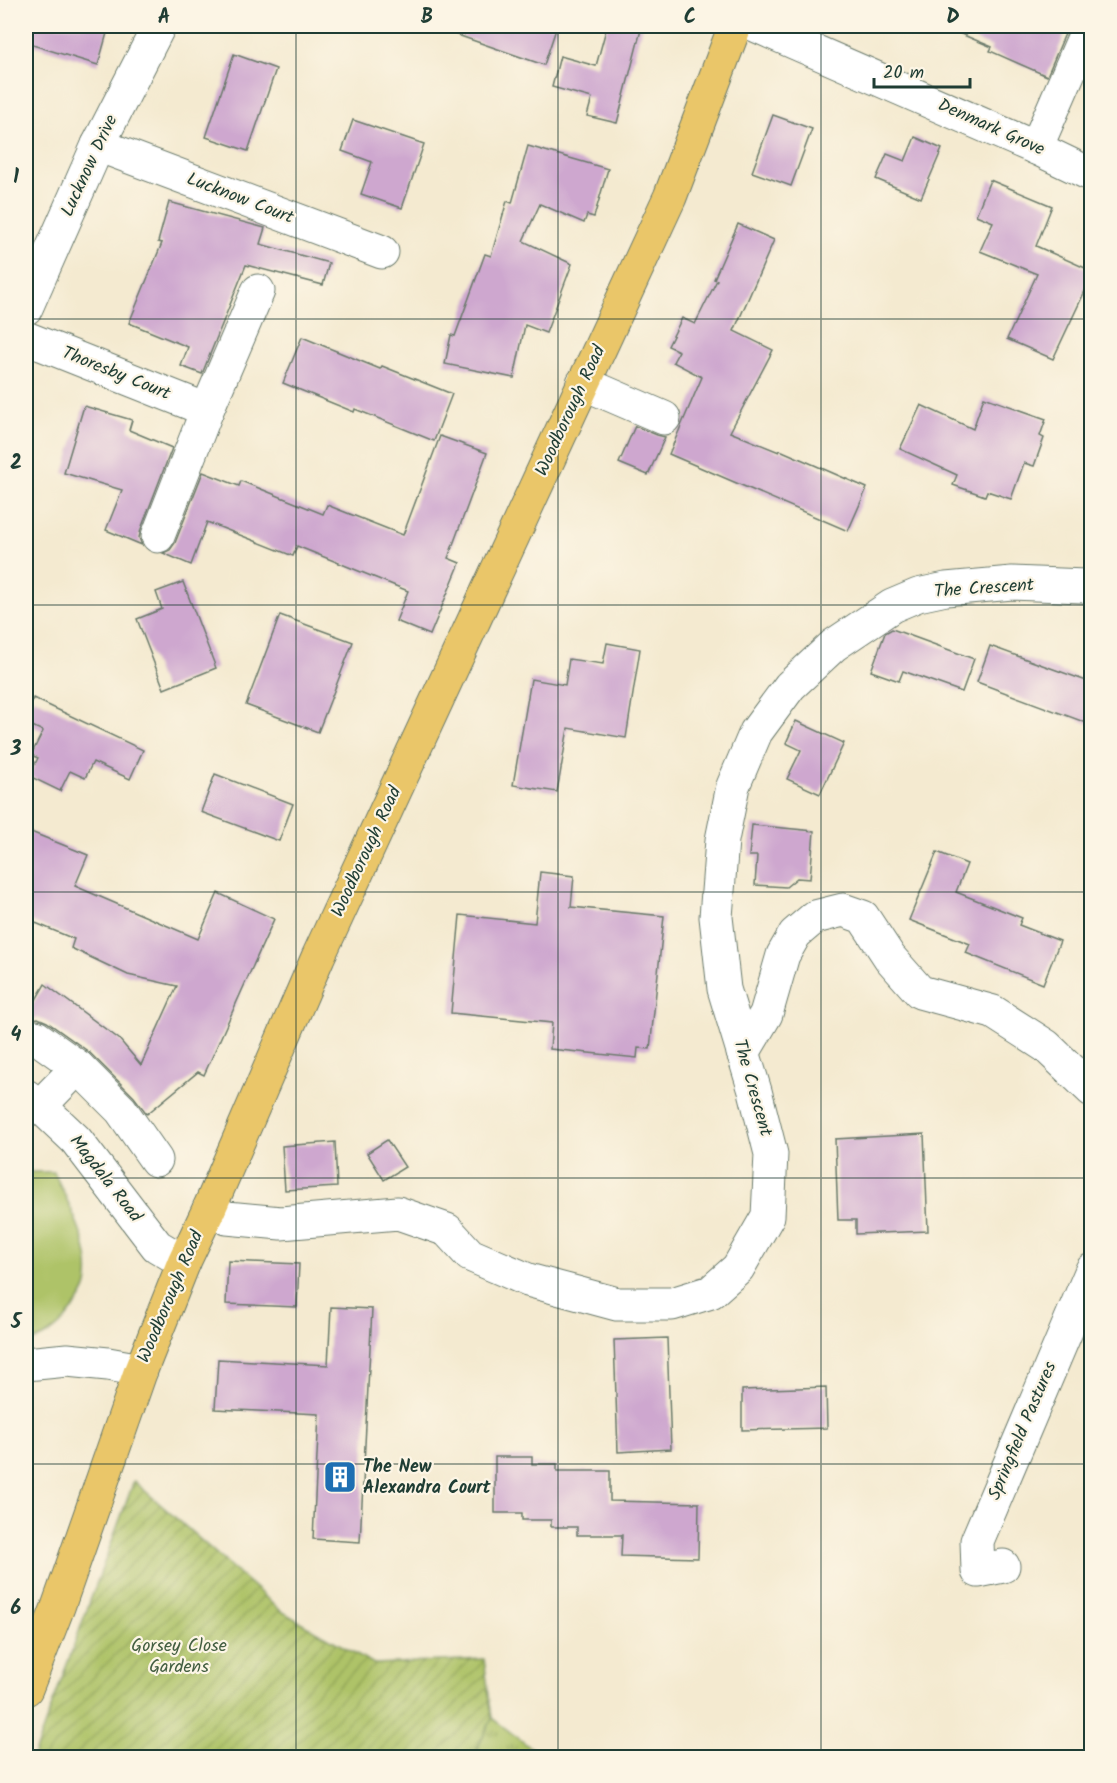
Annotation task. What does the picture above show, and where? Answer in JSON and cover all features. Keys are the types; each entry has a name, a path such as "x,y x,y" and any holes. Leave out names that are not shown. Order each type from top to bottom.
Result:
{"main road":[{"name":"Woodborough Road","path":"26,1689 32,1654 58,1607 141,1370 184,1262 318,957 670,197 735,26"}],"street":[{"name":"Lucknow Drive","path":"26,308 98,146 159,26"},
{"name":"Denmark Grove","path":"757,26 1036,148 1092,175"},
{"path":"1036,148 1089,26"},
{"name":"Lucknow Court","path":"98,146 382,252"},
{"path":"158,536 207,410 258,291"},
{"name":"Thoresby Court","path":"26,338 207,410"},
{"path":"584,383 664,418"},
{"name":"The Crescent","path":"209,1209 227,1218 281,1223 398,1213 447,1230 470,1255 528,1280 617,1304 672,1304 711,1292 738,1268 768,1216 771,1154 755,1091 724,989 716,917 722,840 733,786 756,732 790,686 834,645 892,606 918,595 946,589 1012,583 1092,588"},
{"path":"743,1053 766,1014 783,955 795,934 815,917 843,910 863,917 890,958 920,992 993,1012 1046,1046 1092,1090"},
{"path":"36,1036 78,1067 121,1110 156,1160"},
{"path":"33,1101 78,1067"},
{"name":"Magdala Road","path":"33,1101 76,1140 157,1246 184,1262"},
{"name":"Springfield Pastures","path":"1003,1566 978,1571 977,1541 1092,1270"},
{"path":"26,1364 67,1360 141,1370"}],"green space":[{"path":"26,1172 54,1172 79,1227 84,1242 88,1271 84,1292 65,1319 45,1336 26,1343"},
{"name":"Gorsey Close Gardens","path":"134,1481 281,1611 374,1664 484,1659 492,1718 473,1757 33,1757"},
{"path":"492,1718 543,1757 473,1758"}],"building":[{"path":"26,26 109,26 98,65 26,43"},
{"path":"444,26 557,26 544,65 443,30"},
{"path":"607,26 642,26 617,123 587,116 592,98 552,87 560,56 596,66"},
{"path":"942,26 1060,26 1067,29 1047,76 990,51 992,47"},
{"path":"234,54 276,69 248,151 206,137"},
{"path":"773,115 812,129 791,186 752,172"},
{"path":"353,120 424,144 402,208 361,194 372,162 342,151"},
{"path":"915,137 942,149 921,198 876,179 887,154 905,161"},
{"path":"528,146 608,169 594,217 587,215 584,223 540,204 523,241 572,264 546,333 525,325 514,378 445,364 451,335 455,336 485,254 491,256 507,201 512,203"},
{"path":"990,180 1052,206 1036,246 1092,271 1092,276 1053,359 1007,339 1037,274 980,251 993,222 976,215"},
{"path":"169,202 265,228 260,244 329,263 323,285 246,265 202,374 181,366 188,347 129,323 162,243 158,242"},
{"path":"738,224 774,240 734,331 773,350 730,432 779,452 780,450 867,488 848,531 669,454 702,377 673,362 679,351 668,346 682,318 695,324 717,280 714,279"},
{"path":"302,337 380,369 382,366 452,394 434,441 283,383"},
{"path":"984,397 1046,419 1040,436 1044,438 1034,466 1024,463 1011,499 987,491 985,496 953,485 957,475 900,449 921,405 973,429"},
{"path":"84,406 132,420 129,430 172,448 141,529 139,538 142,545 106,530 122,490 64,473"},
{"path":"635,426 665,437 648,475 619,463"},
{"path":"440,436 487,453 448,558 460,563 430,635 396,621 408,591 297,546 293,556 207,522 191,565 163,553 170,550 175,543 203,472 239,486 241,481 323,514 327,505 403,535"},
{"path":"183,582 216,668 164,689 137,619 162,609 156,592"},
{"path":"280,615 353,642 318,732 246,705"},
{"path":"892,629 974,659 962,692 903,671 899,681 871,671 885,633"},
{"path":"607,643 640,649 626,738 568,728 557,792 513,785 531,679 565,685 569,659 603,664"},
{"path":"990,646 1092,683 1092,725 977,682"},
{"path":"33,698 143,750 130,779 93,762 85,778 70,771 60,791 29,776 38,758 31,755 43,731 26,723 26,714"},
{"path":"796,721 844,743 820,794 787,779 801,750 786,743"},
{"path":"215,774 293,804 279,841 201,812"},
{"path":"752,825 814,831 810,879 797,878 786,887 755,885 757,856 749,856"},
{"path":"26,830 88,855 75,886 198,939 218,893 274,919 204,1075 198,1072 147,1114 134,1097 89,1052 47,1022 27,1015 45,984 119,1039 141,1065 177,986 128,975 71,948 74,939 26,919"},
{"path":"937,852 967,864 956,892 1022,918 1019,925 1060,941 1043,984 966,953 970,944 909,920"},
{"path":"540,872 574,876 571,907 664,916 650,1049 638,1048 637,1058 550,1049 552,1023 451,1013 460,915 535,923"},
{"path":"924,1134 928,1231 856,1234 856,1220 838,1220 835,1139"},
{"path":"387,1140 405,1167 384,1180 367,1153"},
{"path":"335,1142 337,1187 285,1190 282,1146"},
{"path":"228,1261 299,1264 297,1307 226,1304"},
{"name":"The New Alexandra Court","path":"331,1307 372,1309 360,1542 313,1539 319,1414 215,1409 218,1359 328,1365"},
{"path":"667,1338 671,1449 618,1452 614,1340"},
{"path":"826,1387 827,1428 742,1430 742,1390"},
{"path":"495,1457 532,1457 532,1464 557,1464 557,1471 610,1471 610,1501 699,1503 698,1558 621,1556 622,1535 577,1535 577,1527 551,1527 551,1520 522,1520 522,1513 495,1513"}],"place":[{"name":"The New Alexandra Court","path":"340,1477"}]}
